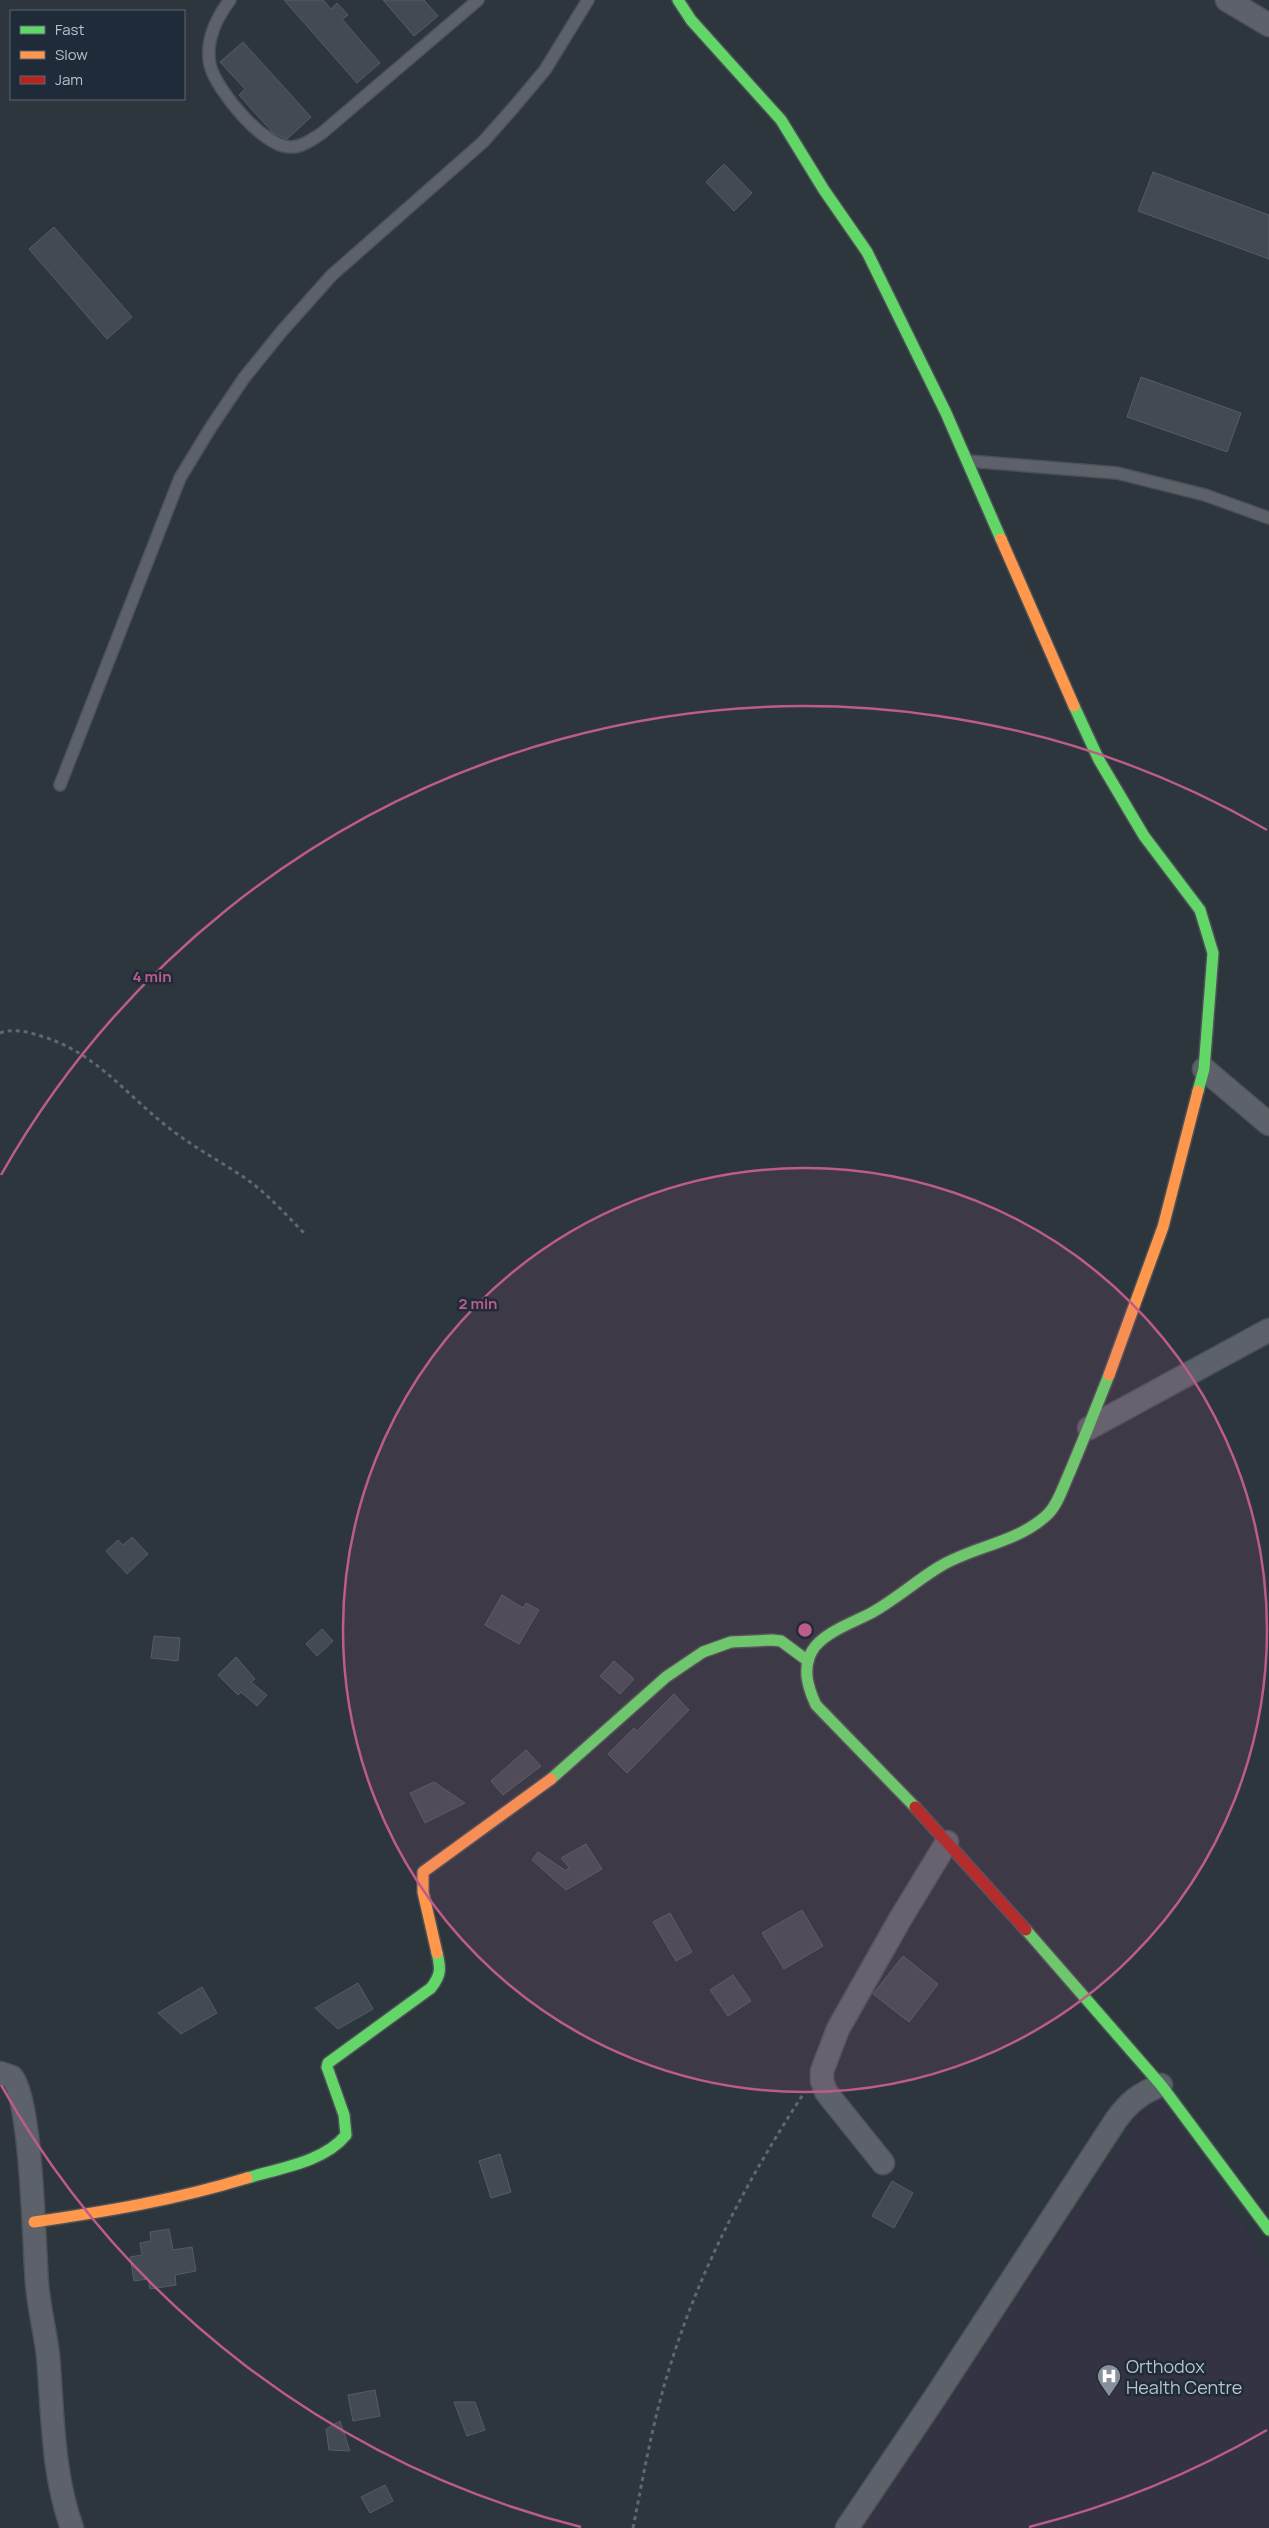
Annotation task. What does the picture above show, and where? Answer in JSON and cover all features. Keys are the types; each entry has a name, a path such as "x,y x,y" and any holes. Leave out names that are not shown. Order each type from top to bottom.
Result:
{"street":[{"path":"678,0 691,20 780,120 824,190 867,252 905,326 968,462 1060,677 1099,760 1144,836 1200,910 1213,953 1204,1068 1163,1227 1089,1428 1060,1495 1050,1512 1039,1522 1021,1532 940,1566 880,1608 828,1636 812,1652 808,1662 807,1681 816,1705 947,1842 1162,2085 1269,2230"},
{"path":"1227,0 1269,25"},
{"path":"1204,1068 1269,1124"},
{"path":"1089,1428 1269,1330"},
{"path":"34,2222 126,2209 197,2193 318,2156 337,2146 346,2135 346,2124 326,2067 328,2063 431,1988 440,1977 439,1956 421,1884 424,1870 541,1788 666,1677 702,1652 731,1642 760,1639 772,1640 780,1641 808,1662"},
{"path":"883,2163 826,2092 821,2078 827,2055 838,2029 899,1921 947,1842"},
{"path":"0,2073 8,2074 16,2082 21,2097 34,2222 37,2286 47,2352 54,2449 72,2528"},
{"path":"847,2528 936,2396 1116,2120 1130,2102 1142,2092 1162,2085"}],"lane":[{"path":"230,0 210,38 210,65 228,97 249,122 277,146 292,148 304,144 322,133 478,0"},
{"path":"60,785 180,478 211,427 244,378 282,331 332,275 483,142 502,121 545,70 588,0"},
{"path":"968,462 1117,473 1205,495 1269,518"}],"path":[{"path":"0,1033 7,1031 29,1032 62,1042 78,1052 123,1085 168,1127 195,1147 246,1179 306,1235"},
{"path":"633,2528 649,2444 667,2375 694,2299 736,2206 804,2094 821,2078"}],"shaded area":[{"name":"Orthodox Health Centre","path":"1158,2091 1269,2266 1269,2528 859,2528"}],"building":[{"path":"284,0 323,0 331,9 337,3 348,15 342,19 380,63 357,83"},
{"path":"383,0 424,0 438,16 414,36"},
{"path":"243,42 311,117 287,139 273,133 239,95 245,89 220,62"},
{"path":"724,164 752,193 734,211 706,182"},
{"path":"1153,172 1269,215 1269,259 1138,211"},
{"path":"54,227 132,317 107,339 29,249"},
{"path":"1141,377 1241,413 1227,452 1127,417"},
{"path":"132,1537 148,1554 127,1574 106,1551 118,1540 123,1545"},
{"path":"502,1595 523,1608 526,1603 539,1610 519,1644 485,1625"},
{"path":"322,1629 333,1641 317,1656 306,1644"},
{"path":"154,1636 180,1638 178,1661 151,1658"},
{"path":"236,1657 255,1679 251,1682 267,1695 257,1706 241,1692 238,1695 218,1675"},
{"path":"614,1661 634,1679 620,1694 600,1676"},
{"path":"674,1694 689,1710 627,1773 608,1754 634,1728 637,1731"},
{"path":"526,1750 541,1766 503,1795 491,1781"},
{"path":"434,1782 465,1803 425,1823 410,1793"},
{"path":"586,1844 602,1869 566,1890 532,1860 538,1852 566,1871 569,1867 561,1858"},
{"path":"802,1910 823,1946 784,1969 762,1933"},
{"path":"670,1913 692,1952 676,1961 653,1922"},
{"path":"903,1956 938,1984 909,2022 873,1994"},
{"path":"733,1975 751,2001 728,2016 710,1990"},
{"path":"358,1983 373,2009 338,2029 315,2008"},
{"path":"202,1987 217,2013 181,2034 158,2013"},
{"path":"500,2154 511,2192 491,2198 479,2161"},
{"path":"892,2181 913,2193 894,2228 872,2216"},
{"path":"169,2229 173,2250 192,2247 196,2271 175,2275 176,2285 150,2289 148,2279 134,2281 130,2257 142,2255 140,2243 151,2241 150,2232"},
{"path":"375,2390 380,2416 353,2421 348,2395"},
{"path":"454,2402 475,2402 485,2430 467,2436"},
{"path":"340,2421 350,2451 329,2450 326,2429"},
{"path":"385,2485 393,2501 370,2513 361,2497"}],"traffic: fast":[{"path":"678,0 691,20 781,120 824,190 867,252 946,413 1001,539"},
{"path":"1074,706 1099,760 1144,836 1200,910 1213,953 1204,1069 1198,1091"},
{"path":"915,1807 816,1705 807,1678 807,1665 812,1651 817,1644 831,1633 873,1612 939,1567 966,1554 1023,1532 1048,1514 1060,1495 1109,1375"},
{"path":"551,1779 666,1677 703,1652 731,1642 772,1640 781,1641 808,1661"},
{"path":"1026,1930 1161,2085 1269,2230"},
{"path":"247,2178 314,2158 326,2152 346,2135 344,2115 327,2067 328,2063 431,1988 439,1972 437,1953"}],"traffic: slow":[{"path":"1001,539 1074,706"},
{"path":"1109,1375 1163,1227 1198,1091"},
{"path":"437,1953 423,1892 423,1872 551,1779"},
{"path":"34,2222 142,2204 194,2193 247,2178"}],"traffic: jam":[{"path":"915,1807 1026,1930"}],"place":[{"name":"Orthodox Health Centre","path":"1109,2397"}]}
